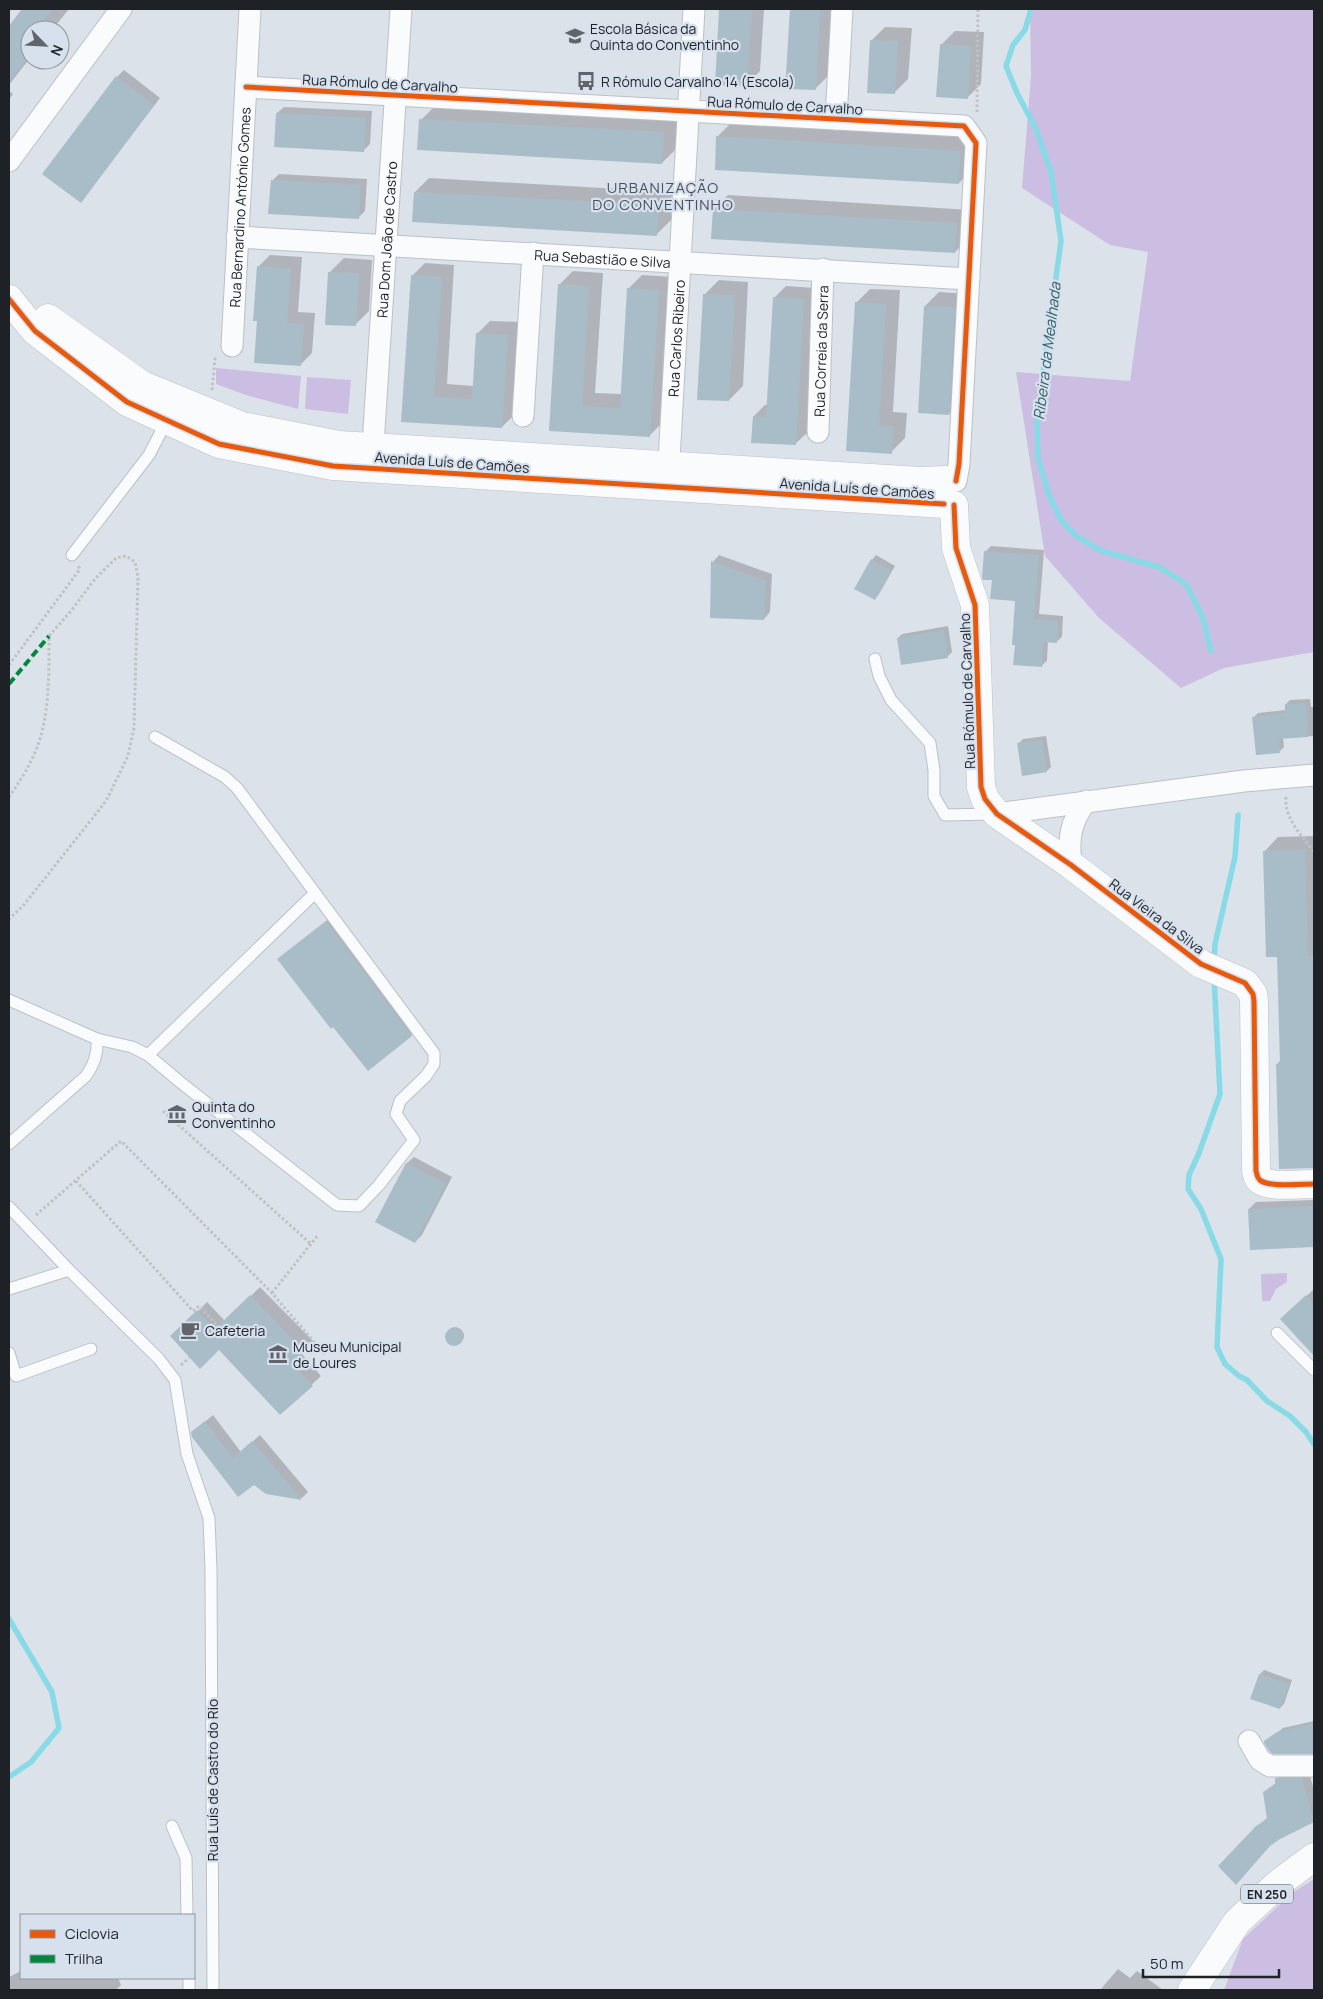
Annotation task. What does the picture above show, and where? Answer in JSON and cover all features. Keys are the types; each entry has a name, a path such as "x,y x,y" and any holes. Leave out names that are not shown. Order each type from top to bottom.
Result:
{"street":[{"path":"9,161 121,9"},
{"name":"Rua Bernardino António Gomes","path":"232,346 250,9"},
{"name":"Rua Dom João de Castro","path":"372,458 401,9"},
{"name":"Rua Carlos Ribeiro","path":"668,476 694,9"},
{"path":"836,119 842,9"},
{"name":"Rua Rómulo de Carvalho","path":"246,87 964,126 976,143 969,278 950,492 956,548 975,605 981,787 985,799 997,814"},
{"name":"Rua Sebastião e Silva","path":"238,237 969,278"},
{"path":"523,416 533,253"},
{"name":"Rua Correia da Serra","path":"818,432 824,269"},
{"name":"Avenida Luís de Camões","path":"9,295 46,316 142,385 242,426 339,445 372,458"},
{"name":"Avenida Luís de Camões","path":"9,299 35,331 127,402 219,444 333,466 372,458 668,476 920,480 950,492"},
{"path":"997,814 1086,801 1314,775"},
{"path":"1071,864 1070,832 1075,816 1086,801"},
{"name":"Rua Vieira da Silva","path":"997,814 1071,864 1201,964 1245,983 1254,1001 1256,1171 1259,1180 1265,1184 1273,1185 1314,1184"},
{"path":"1249,1741 1260,1760 1270,1766 1314,1766"},
{"name":"EN 250","path":"1192,1990 1237,1922 1278,1883 1314,1857"}],"lane":[{"path":"72,554 149,455 167,420"},
{"path":"875,659 879,676 891,700 930,743 934,770 934,796 945,815 997,814"},
{"path":"9,1000 97,1039 132,1047 148,1054 180,1082 336,1205 359,1206 414,1140 396,1114 400,1101 426,1076 434,1064 434,1053 237,788 225,777 154,738"},
{"path":"148,1054 315,893"},
{"path":"9,1144 86,1076 94,1064 98,1050 97,1039"},
{"name":"Rua Luís de Castro do Rio","path":"9,1207 69,1270 159,1359 175,1380 187,1454 209,1518 211,1570 213,1990"},
{"path":"9,1289 69,1270"},
{"path":"1277,1333 1314,1370"},
{"path":"9,1353 16,1376 91,1349"},
{"path":"172,1826 186,1858 187,1914"}],"path":[{"path":"976,143 978,9"},
{"path":"210,413 215,359 231,358 232,346"},
{"path":"9,665 80,569 72,554"},
{"path":"9,797 20,781 36,750 44,718 49,665 49,636 95,579 116,558 126,556 135,562 138,577 134,728 128,756 106,801 23,906 9,918"},
{"path":"1289,777 1285,805 1294,826 1314,852"},
{"path":"163,1111 311,1244"},
{"path":"36,1216 121,1141 272,1293 326,1356"},
{"path":"76,1181 193,1311 199,1306 218,1326"},
{"path":"272,1293 318,1235"}],"shaded area":[{"path":"1030,9 1314,9 1314,652 1224,668 1181,688 1099,618 1045,556 1016,372 1130,381 1148,252 1110,245 1022,188 1031,76"},
{"path":"216,368 301,376 298,409 246,395 216,384"},
{"path":"307,377 351,380 348,414 305,409"},
{"path":"1287,1273 1287,1282 1276,1289 1270,1301 1262,1301 1261,1274"},
{"path":"1314,1879 1314,1990 1224,1990 1243,1939 1292,1893"}],"building":[{"path":"22,9 53,9 44,20 20,20 20,67 9,81 9,26"},
{"path":"719,9 752,9 747,86 715,85"},
{"path":"790,9 820,9 816,90 785,89"},
{"path":"870,40 898,41 895,94 867,93"},
{"path":"940,44 971,46 968,99 936,97"},
{"path":"116,76 154,105 81,203 42,174"},
{"path":"276,113 366,118 364,152 274,147"},
{"path":"419,119 664,132 662,164 417,150"},
{"path":"716,136 961,151 959,184 715,170"},
{"path":"271,180 361,185 359,219 268,214"},
{"path":"414,192 659,205 657,236 412,222"},
{"path":"713,209 957,223 955,253 711,239"},
{"path":"257,266 291,269 287,323 304,324 301,366 254,363 257,321 253,321"},
{"path":"328,272 359,273 356,326 325,325"},
{"path":"411,275 442,277 434,397 472,399 476,333 508,335 502,428 401,422"},
{"path":"558,284 589,286 582,406 620,408 627,288 659,290 650,437 549,431"},
{"path":"703,294 735,295 729,401 697,400"},
{"path":"773,297 804,299 796,445 751,443 753,416 766,417"},
{"path":"855,302 886,304 879,426 893,426 892,454 846,451"},
{"path":"924,306 955,307 949,415 918,413"},
{"path":"984,551 1039,555 1034,619 1058,621 1057,643 1043,642 1042,667 1013,665 1015,645 1012,645 1015,601 990,599 992,580 983,580 982,578"},
{"path":"871,559 891,571 875,600 854,589"},
{"path":"711,561 766,581 764,620 710,618"},
{"path":"944,630 948,658 901,665 897,638"},
{"path":"1306,703 1308,737 1279,739 1280,753 1256,755 1252,717 1285,713 1285,704"},
{"path":"1042,740 1047,772 1022,776 1017,743"},
{"path":"1305,849 1308,956 1314,956 1314,1168 1279,1169 1276,1064 1280,1064 1277,957 1266,957 1263,851"},
{"path":"326,921 412,1036 368,1071 333,1027 331,1029 277,959"},
{"path":"406,1163 446,1184 415,1243 375,1222"},
{"path":"1314,1206 1314,1247 1250,1250 1248,1209"},
{"name":"Museu Municipal de Loures","path":"250,1295 305,1352 293,1364 313,1386 280,1415 219,1350 200,1369 170,1336 197,1310 215,1329"},
{"path":"1306,1295 1314,1304 1314,1356 1280,1319"},
{"path":"450,1328 458,1328 463,1333 461,1344 450,1346 445,1341 445,1333"},
{"path":"205,1421 233,1458 252,1441 302,1500 266,1494 254,1485 238,1497 192,1437 191,1432"},
{"path":"1259,1674 1289,1684 1280,1709 1250,1699"},
{"path":"1314,1723 1314,1754 1273,1754 1264,1743 1264,1741 1277,1732"},
{"path":"1275,1778 1302,1778 1314,1822 1270,1846 1236,1885 1218,1866 1256,1826 1267,1819 1263,1792 1275,1784"}],"waterway":[{"name":"Ribeira da Mealhada","path":"1031,9 1025,30 1013,45 1006,66 1017,93 1036,129 1051,172 1061,241 1037,417 1038,458 1049,495 1061,520 1075,535 1099,550 1159,567 1186,584 1203,618 1211,651"},
{"name":"Ribeira da Mealhada","path":"1214,963 1215,944 1235,857 1238,815"},
{"name":"Ribeira da Mealhada","path":"1214,977 1220,1094 1189,1175 1188,1189 1201,1209 1221,1259 1217,1347 1225,1364 1247,1380 1267,1401 1290,1416 1306,1432 1314,1444"},
{"path":"9,1619 52,1692 59,1728 31,1762 9,1777"}],"marked path":[{"path":"9,684 49,636"}],"cycle path":[{"path":"246,87 964,126 976,143 959,464 956,481"},
{"path":"9,299 35,331 127,402 219,444 333,466 944,504"},
{"path":"954,505 956,548 975,605 981,787 985,799 997,814 1071,865 1201,964 1245,983 1253,994 1254,1001 1257,1176 1263,1182 1269,1184 1314,1184"}],"place":[{"name":"Escola Básica da Quinta do Conventinho","path":"575,36"},
{"name":"R Rómulo Carvalho 14 (Escola)","path":"586,81"},
{"name":"Quinta do Conventinho","path":"177,1114"},
{"name":"Cafeteria","path":"190,1330"},
{"name":"Museu Municipal de Loures","path":"278,1354"}],"district":[{"name":"URBANIZAÇÃO DO CONVENTINHO","path":"663,196"}]}
